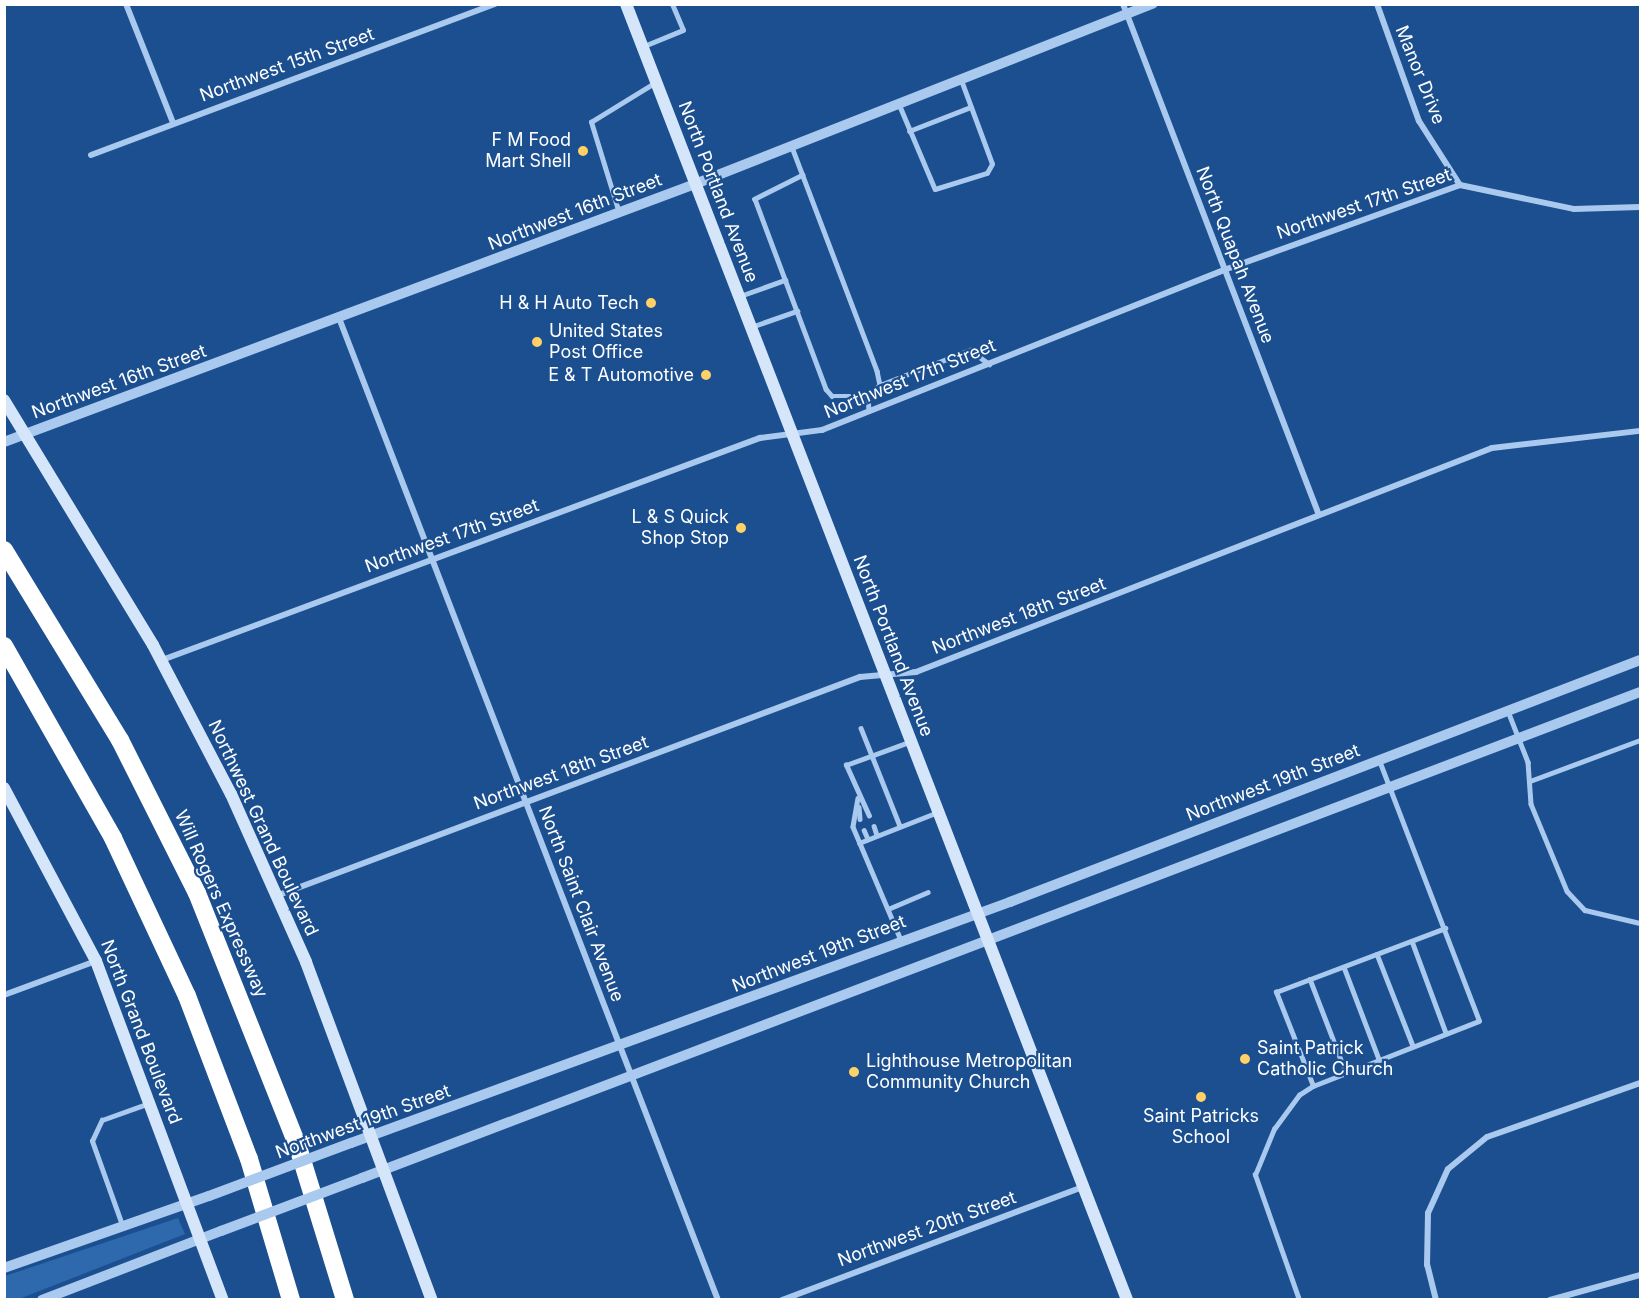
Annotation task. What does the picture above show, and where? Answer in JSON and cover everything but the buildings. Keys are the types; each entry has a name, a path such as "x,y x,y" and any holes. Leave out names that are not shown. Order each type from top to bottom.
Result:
{"highway":[{"name":"Will Rogers Expressway","path":"4,550 120,741 197,893 298,1147 345,1299"},
{"path":"4,646 113,838 187,996 249,1159 291,1299"}],"main road":[{"name":"North Portland Avenue","path":"626,4 1126,1299"},
{"name":"Northwest Grand Boulevard","path":"4,400 27,434 161,660 276,896 373,1134 432,1299"},
{"name":"North Grand Boulevard","path":"4,788 96,961 223,1299"}],"street":[{"path":"126,4 173,123"},
{"name":"Northwest 15th Street","path":"91,156 173,123 495,4"},
{"name":"Northwest 16th Street","path":"8,441 695,184 961,80 1124,10 1153,4"},
{"name":"Manor Drive","path":"1377,4 1419,121 1460,184"},
{"name":"North Quapah Avenue","path":"1124,10 1318,515"},
{"name":"Northwest 17th Street","path":"161,660 760,438 822,430 1224,270 1460,184 1574,208 1641,207"},
{"name":"North Saint Clair Avenue","path":"339,318 718,1299"},
{"name":"Northwest 18th Street","path":"276,896 860,677 916,672 1492,448 1641,431"},
{"name":"Northwest 19th Street","path":"4,1268 620,1046 977,913 1641,660"},
{"path":"42,1299 989,944 1641,693"},
{"path":"4,995 96,961"},
{"path":"1436,1299 1426,1265 1428,1213 1448,1169 1487,1137 1641,1083"},
{"name":"Northwest 20th Street","path":"782,1299 1083,1187"},
{"path":"1550,1299 1641,1275"}],"lane":[{"path":"642,46 683,30 672,4"},
{"path":"899,104 935,189 987,173 992,164 961,80"},
{"path":"619,213 591,122 656,82"},
{"path":"909,131 971,106"},
{"path":"792,146 880,385"},
{"path":"802,175 755,199 831,396 868,396 880,385 970,350 989,364"},
{"path":"739,296 785,280"},
{"path":"751,327 797,311"},
{"path":"868,396 869,411"},
{"path":"1508,711 1521,738 1530,781 1531,804 1567,891 1585,910 1641,923"},
{"path":"861,728 900,826"},
{"path":"1530,781 1641,740"},
{"path":"869,816 858,798 846,765 911,741"},
{"path":"1299,1299 1254,1175 1274,1129 1299,1095 1313,1086 1479,1021 1379,760"},
{"path":"858,798 860,819"},
{"path":"858,798 853,827 902,940"},
{"path":"859,843 938,812"},
{"path":"873,826 878,835"},
{"path":"864,830 868,839"},
{"path":"888,909 928,892"},
{"path":"1313,1086 1276,992 1445,928"},
{"path":"1412,941 1446,1033"},
{"path":"1377,954 1413,1046"},
{"path":"1344,967 1379,1059"},
{"path":"1310,980 1346,1073"},
{"path":"123,1225 92,1141 102,1120 149,1103"}],"shaded area":[{"path":"178,1218 185,1234 19,1299 5,1299 5,1276"}],"place":[{"name":"F M Food Mart Shell","path":"583,151"},
{"name":"H & H Auto Tech","path":"651,303"},
{"name":"United States Post Office","path":"537,342"},
{"name":"E & T Automotive","path":"706,375"},
{"name":"L & S Quick Shop Stop","path":"741,528"},
{"name":"Saint Patrick Catholic Church","path":"1245,1059"},
{"name":"Lighthouse Metropolitan Community Church","path":"854,1072"},
{"name":"Saint Patricks School","path":"1201,1097"}]}
